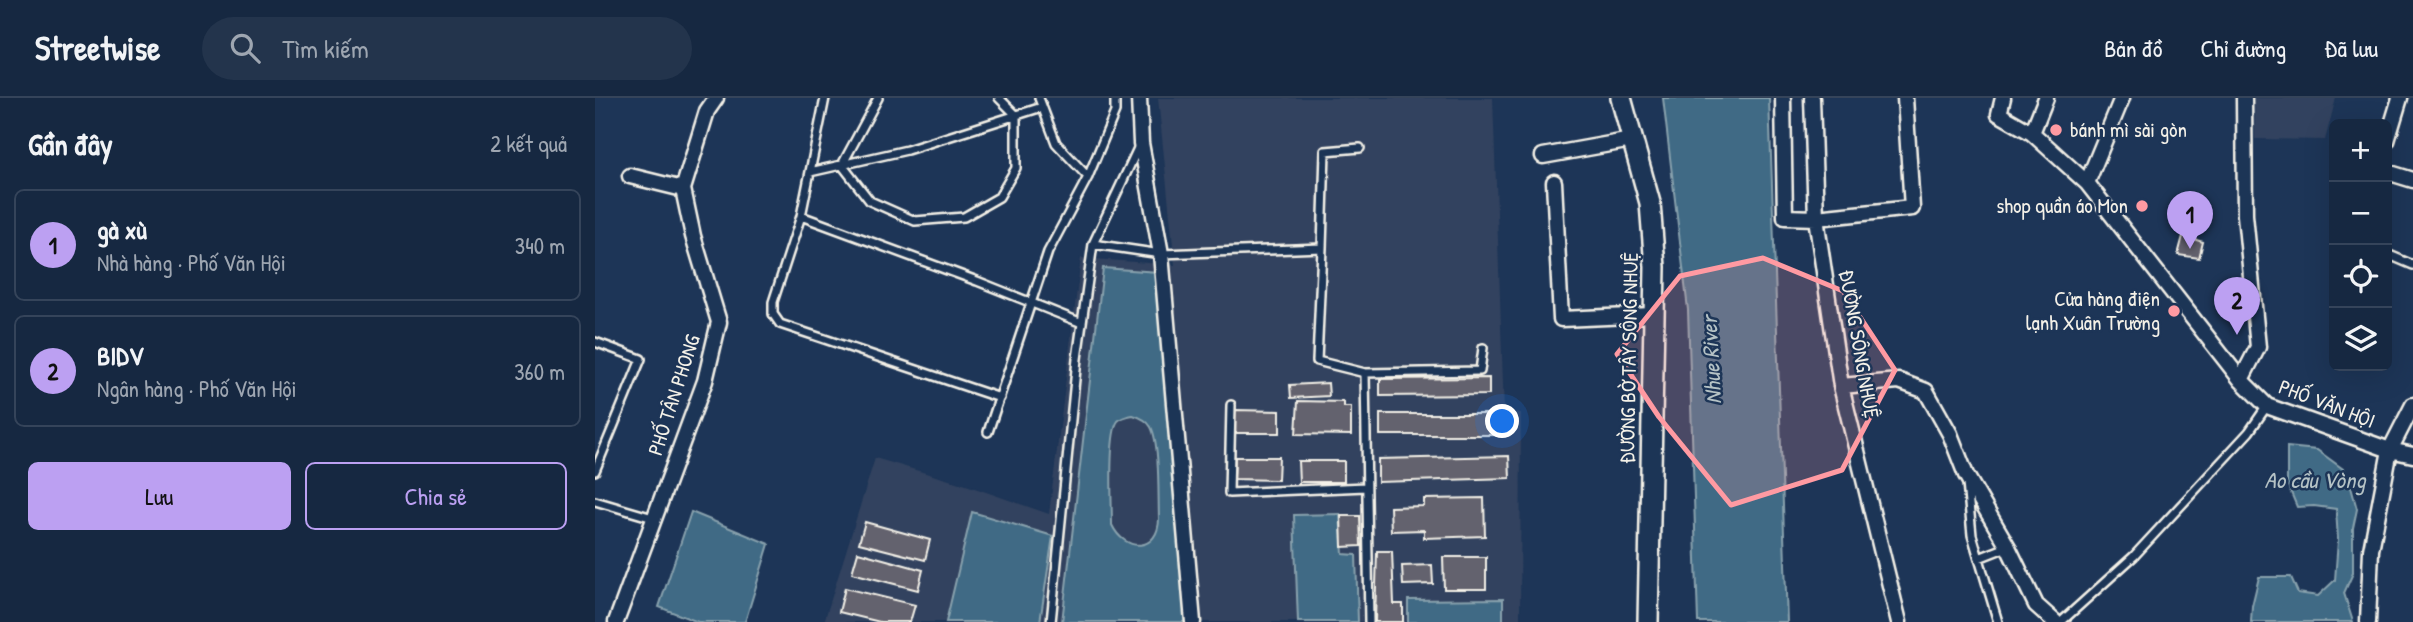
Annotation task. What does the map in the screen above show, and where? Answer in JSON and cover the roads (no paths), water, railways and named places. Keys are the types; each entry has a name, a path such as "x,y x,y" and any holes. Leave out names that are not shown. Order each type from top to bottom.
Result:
{"street":[{"path":"1139,98 1141,143 1161,254 1192,622"},
{"name":"ĐƯỜNG BỜ TÂY SÔNG NHUỆ","path":"1621,98 1650,204 1655,267 1648,622"},
{"path":"1783,98 1785,217 1816,218 1912,208 1905,98"},
{"name":"ĐƯỜNG SÔNG NHUỆ","path":"1812,98 1816,218 1843,392 1899,622"},
{"name":"PHỐ VĂN HỘI","path":"2003,98 1999,114 2032,133 2087,183 2241,380 2267,406 2390,450 2413,455"},
{"path":"2032,133 2046,98"},
{"path":"2087,183 2122,98"},
{"path":"2241,380 2258,347 2245,215 2244,98"},
{"path":"2392,124 2400,98"},
{"name":"PHỐ TÂN PHONG","path":"616,622 705,382 719,322 692,236 683,188 711,99"},
{"path":"1543,156 1632,140"},
{"path":"2392,174 2413,180"},
{"path":"630,176 683,188"},
{"path":"1554,182 1561,319 1654,315"},
{"path":"1843,392 1899,381 1926,391 1950,433 1966,475 2008,547 2036,605 2055,622"},
{"path":"2368,622 2371,550 2390,450 2413,405"}],"lane":[{"path":"825,98 801,216 773,302 773,314 780,324 1000,398"},
{"path":"842,165 878,98"},
{"path":"842,165 870,201 915,221 964,217 999,197 1016,168 1016,115 999,98"},
{"path":"1039,98 1056,143 1088,177"},
{"path":"988,432 1048,252 1088,177 1115,112 1115,98"},
{"path":"810,172 907,150 1042,107"},
{"path":"1051,622 1082,323 1093,244 1141,143"},
{"path":"1360,148 1325,151 1317,361 1365,373 1480,371 1483,348"},
{"path":"801,216 1082,323"},
{"path":"1093,244 1161,254 1322,248"},
{"path":"2392,256 2413,265"},
{"path":"595,342 641,359 596,466"},
{"path":"1365,373 1369,622"},
{"path":"1231,405 1229,493 1366,487"},
{"path":"2061,622 2134,556 2249,432 2267,406"},
{"path":"1966,475 1972,536 1998,622"},
{"path":"595,501 653,519"},
{"path":"1979,558 2008,547"}],"water":[{"name":"Nhue River","path":"1663,98 1769,98 1787,622 1698,622 1688,310"},
{"path":"1103,268 1158,272 1185,622 1062,622","holes":["1133,415 1151,427 1156,445 1158,471 1158,529 1148,543 1140,545 1125,540 1112,525 1112,454 1115,428 1118,421"]},
{"name":"Ao cầu Vòng","path":"2287,447 2317,450 2343,469 2351,487 2357,509 2353,528 2353,573 2344,593 2353,622 2251,622 2259,577 2291,577 2298,593 2318,596 2335,580 2338,540 2336,509 2297,507 2287,483"},
{"path":"691,512 769,544 745,622 698,622 659,607"},
{"path":"972,512 1053,536 1040,622 946,622"},
{"path":"1340,514 1343,554 1356,555 1358,622 1298,622 1294,515"},
{"path":"1503,599 1503,622 1408,622 1408,600"}],"place":[{"name":"bánh mì sài gòn","path":"2056,130"},
{"name":"shop quần áo Mon","path":"2142,206"},
{"name":"gà xù","path":"2190,249"},
{"name":"Cửa hàng điện lạnh Xuân Trường","path":"2174,311"},
{"name":"BIDV","path":"2237,335"}]}
